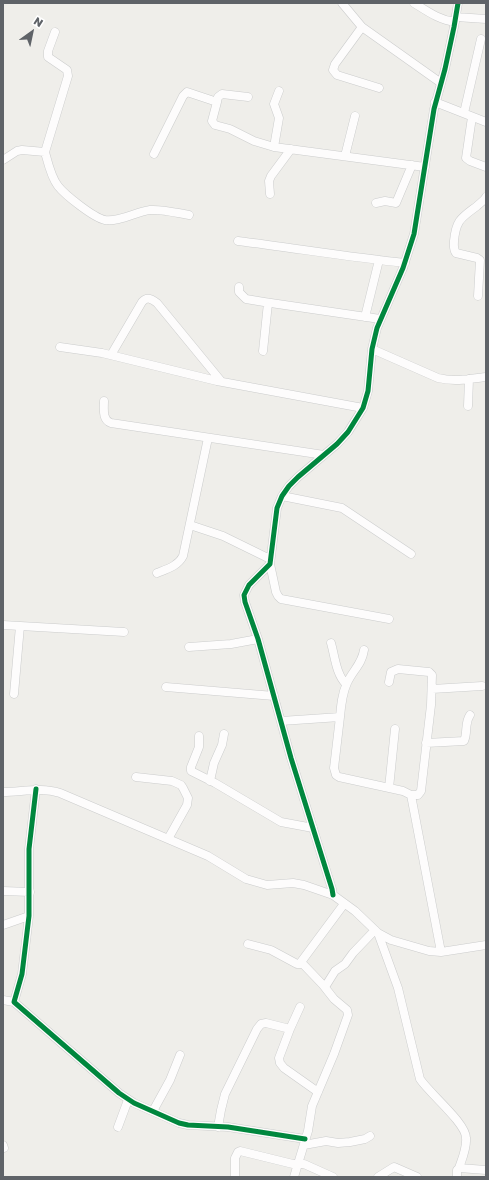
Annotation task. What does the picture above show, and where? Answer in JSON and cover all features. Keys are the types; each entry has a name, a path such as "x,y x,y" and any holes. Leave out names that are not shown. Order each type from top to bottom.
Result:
{"street":[{"path":"342,3 362,27 441,83"},
{"path":"414,3 438,18 447,21 486,19"},
{"path":"389,619 281,599 276,592 270,562 277,508 282,496 294,482 348,432 363,408 368,391 374,339 380,319 405,263 414,234 435,102 441,83 458,3"},
{"path":"362,27 335,64 333,70 337,75 379,88"},
{"path":"55,32 48,51 48,57 67,70 68,73 45,152 54,180 58,186 86,210 99,218 106,220 151,210 189,215"},
{"path":"481,39 468,115 466,158 486,167"},
{"path":"274,147 279,118 274,104 279,91"},
{"path":"154,154 185,93 190,92 217,102"},
{"path":"248,97 222,94 219,95 212,118 213,123 230,129 254,141 274,147 425,167"},
{"path":"435,102 486,122"},
{"path":"345,156 355,116"},
{"path":"270,194 271,176 291,149"},
{"path":"3,160 17,151 22,150 45,152"},
{"path":"376,203 385,201 396,203 412,165"},
{"path":"478,296 480,260 456,253 454,248 455,233 459,220 486,197"},
{"path":"238,241 405,263"},
{"path":"365,317 379,260"},
{"path":"239,287 239,292 243,297 268,303 380,319"},
{"path":"111,355 142,302 148,298 157,303 221,381"},
{"path":"263,351 268,303"},
{"path":"60,347 111,355 221,381 363,408"},
{"path":"372,349 447,381 486,377"},
{"path":"468,406 469,379"},
{"path":"104,401 104,417 107,422 111,423 324,455"},
{"path":"157,573 180,561 185,550 208,438"},
{"path":"282,496 342,508 411,554"},
{"path":"190,525 223,536 270,562"},
{"path":"270,562 249,585 244,595 245,602 258,639 291,758 333,896"},
{"path":"3,625 124,632"},
{"path":"14,694 20,626"},
{"path":"189,646 231,644 258,639"},
{"path":"332,643 340,676 346,684"},
{"path":"364,650 362,661 352,673 346,684 340,717 334,768 336,775 411,795 418,795 421,793 432,689 432,675 429,672 398,669 391,672 389,682"},
{"path":"432,689 482,686"},
{"path":"166,687 274,696"},
{"path":"426,744 464,741 466,736 466,722 470,715"},
{"path":"281,721 340,717"},
{"path":"389,788 394,729"},
{"path":"210,780 214,763 222,745 224,734"},
{"path":"199,736 198,747 190,769 193,773 210,780 282,822 313,828"},
{"path":"136,777 172,781 181,785 183,788 188,798 187,805 168,839"},
{"path":"14,1002 22,974 29,916 29,849 36,789"},
{"path":"3,792 36,789 51,790 208,856 240,876 257,883 267,885 292,883 304,884 333,896 354,911 376,931 397,942 429,951 441,952 486,946"},
{"path":"411,795 441,952"},
{"path":"3,891 30,892"},
{"path":"302,964 302,960 344,904"},
{"path":"3,926 29,916"},
{"path":"325,987 336,971 345,964 376,931"},
{"path":"376,931 398,988 420,1079 425,1087 460,1124 467,1136 466,1146 457,1170 457,1177"},
{"path":"248,944 271,950 297,964 302,964 325,987 334,999 347,1010 348,1015 310,1113 309,1126 294,1177"},
{"path":"3,1000 14,1002 128,1100 179,1123 188,1125 228,1127 304,1142 350,1142 365,1139 370,1136"},
{"path":"300,1007 280,1054 280,1063 284,1068 318,1092"},
{"path":"218,1127 225,1094 259,1026 266,1023 290,1029"},
{"path":"153,1111 170,1080 180,1055"},
{"path":"118,1127 128,1100"},
{"path":"235,1177 235,1158 240,1151 293,1164 299,1163 333,1177"},
{"path":"378,1177 394,1167 417,1177"},
{"path":"459,1168 486,1170"}],"cycle path":[{"path":"333,895 291,758 258,639 244,595 249,585 270,564 277,508 282,496 298,477 337,444 348,432 363,408 368,391 372,349 377,328 403,268 414,234 434,109 445,69 458,3"},
{"path":"36,789 29,849 29,916 22,974 14,1002 119,1093 134,1103 179,1123 188,1125 228,1127 305,1139"}]}
